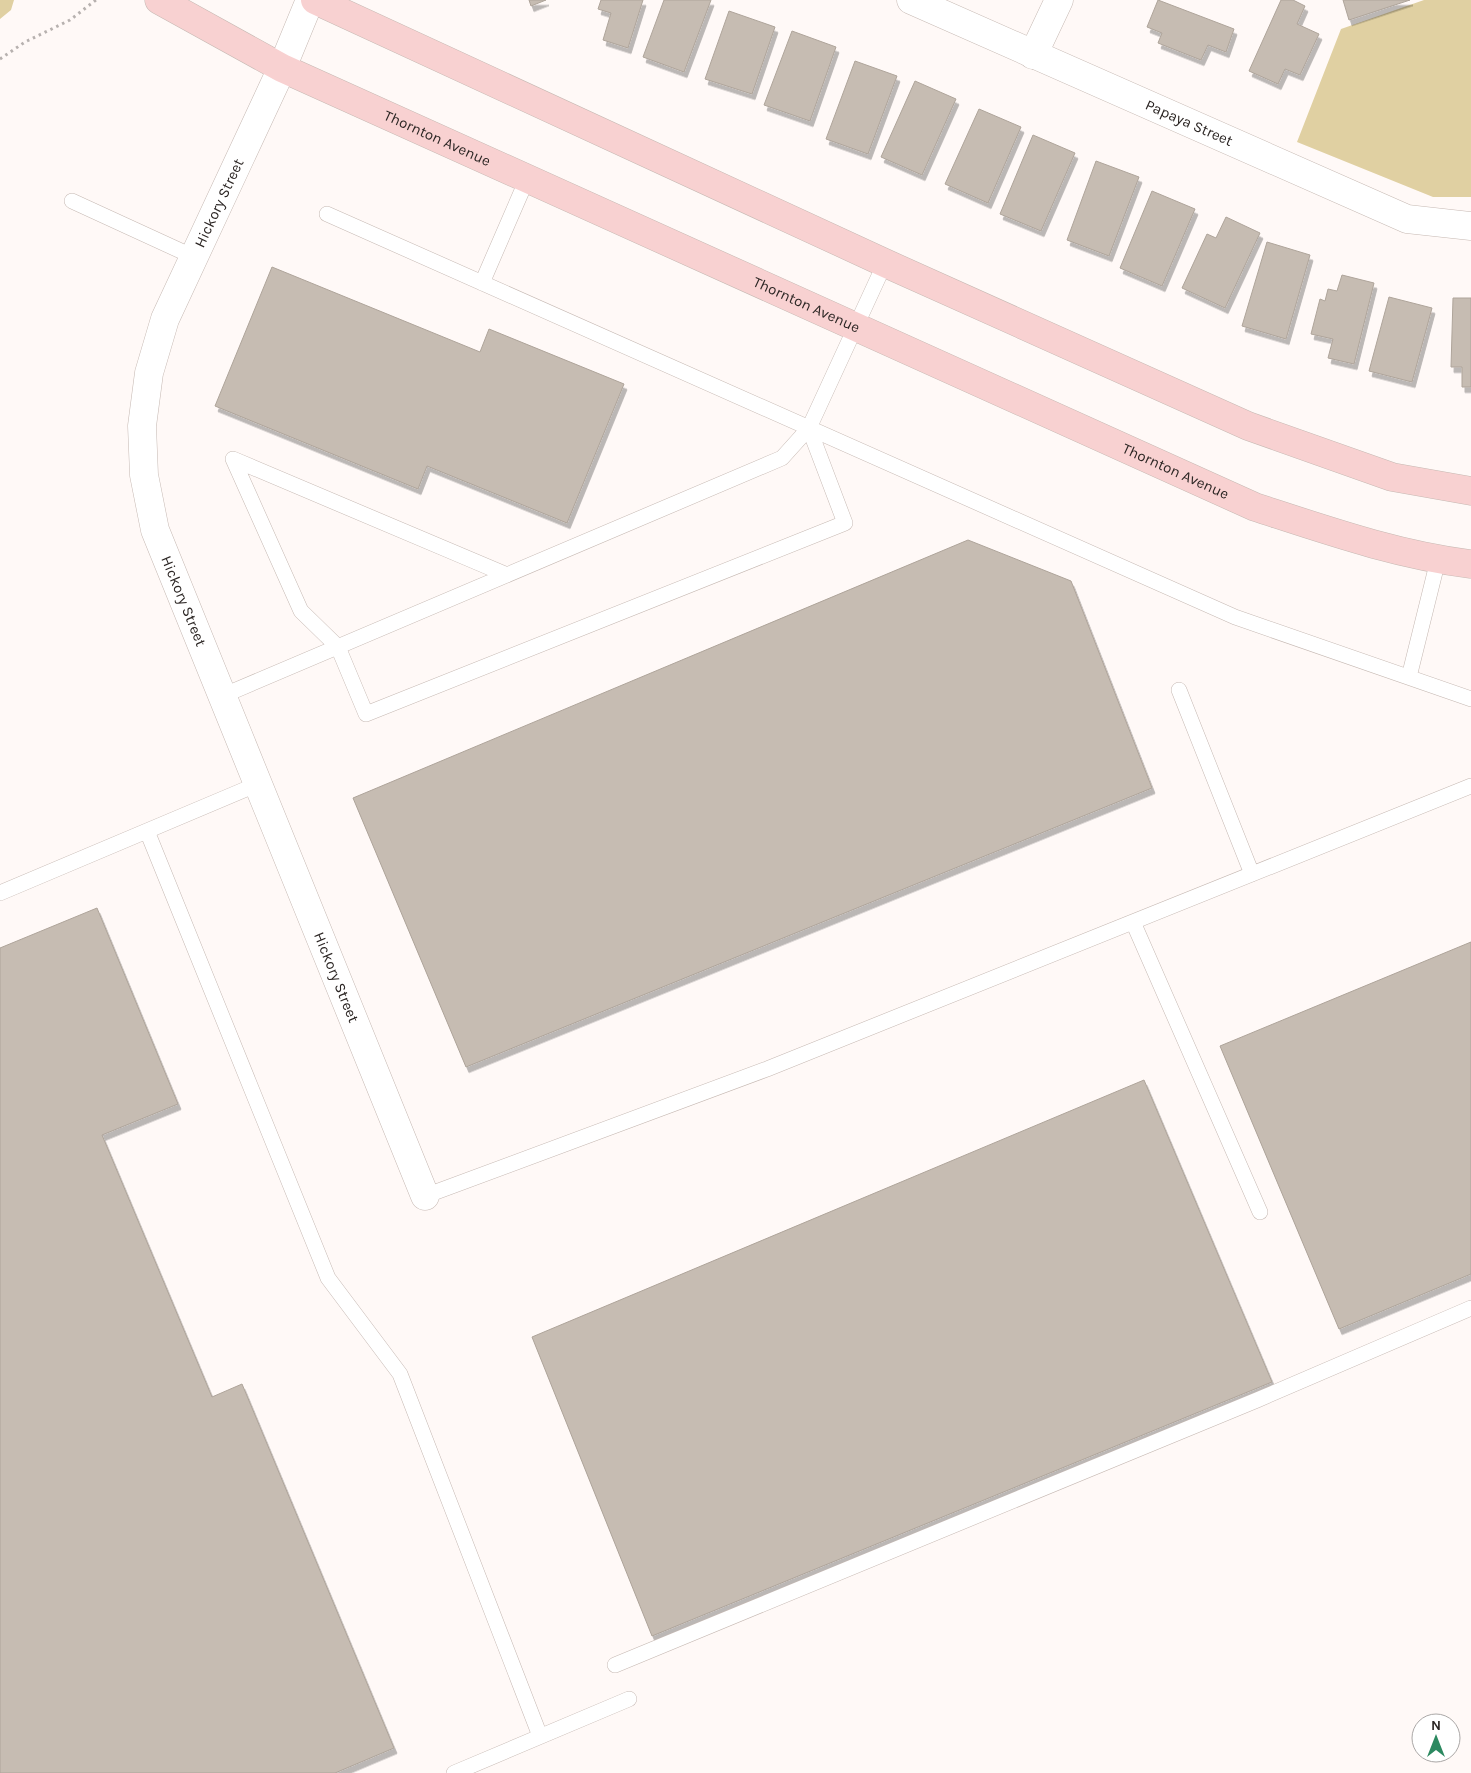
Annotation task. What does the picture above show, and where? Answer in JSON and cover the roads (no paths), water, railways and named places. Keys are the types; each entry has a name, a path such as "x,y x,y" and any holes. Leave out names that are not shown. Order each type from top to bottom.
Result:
{"main road":[{"name":"Thornton Avenue","path":"159,0 282,68 1255,507 1344,536 1438,560 1471,564"},
{"path":"315,0 885,263 1248,426 1392,477 1471,491"}],"street":[{"name":"Hickory Street","path":"310,0 282,68 165,319 149,373 142,426 144,475 155,530 425,1196"},
{"name":"Papaya Street","path":"910,0 1407,220 1471,226"},
{"path":"1033,55 1059,0"}],"lane":[{"path":"482,283 527,179"},
{"path":"72,200 194,257"},
{"path":"327,214 1235,617 1471,699"},
{"path":"222,696 782,458 809,428 885,263"},
{"path":"507,575 233,459 301,611 338,647 366,714 845,523 809,428"},
{"path":"1409,678 1438,560"},
{"path":"1179,690 1252,874"},
{"path":"0,893 258,784"},
{"path":"425,1196 766,1069 1471,786"},
{"path":"147,831 328,1278 400,1374 540,1736"},
{"path":"1134,922 1260,1212"},
{"path":"615,1665 1239,1408 1471,1308"},
{"path":"454,1773 629,1699"}]}
